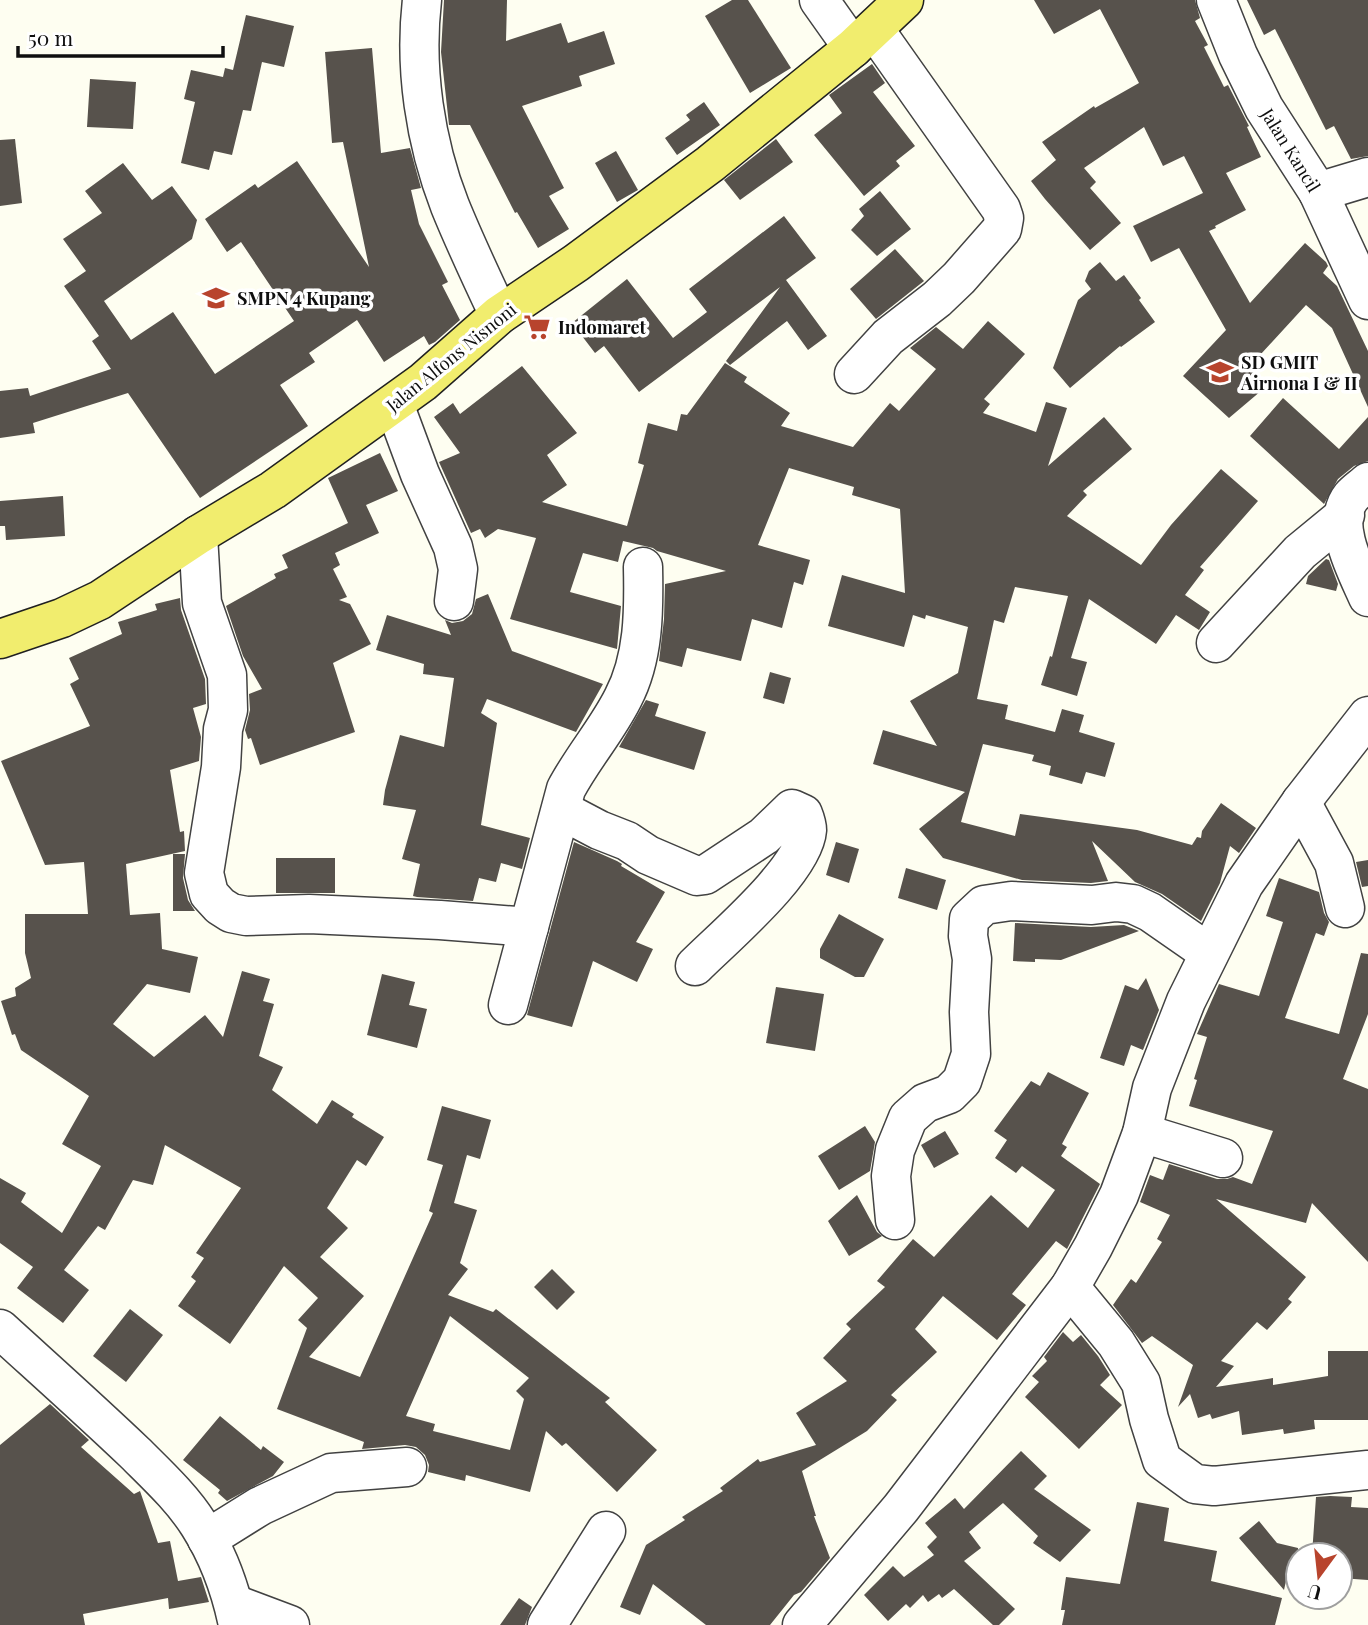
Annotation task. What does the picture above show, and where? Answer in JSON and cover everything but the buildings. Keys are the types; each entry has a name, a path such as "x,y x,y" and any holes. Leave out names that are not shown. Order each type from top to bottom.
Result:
{"main road":[{"name":"Jalan Alfons Nisnoni","path":"0,639 62,618 100,600 198,535 273,490 424,382 499,315 576,263 710,164 863,38 904,0"}],"street":[{"path":"422,0 423,87 430,142 450,206 499,315"},
{"path":"819,0 863,38 1001,209 1004,223 1002,229 959,278 888,337 854,374"},
{"name":"Jalan Kancil","path":"1216,0 1238,55 1264,108 1318,192 1368,300"},
{"path":"1318,192 1368,177"},
{"path":"394,404 420,474 453,547 458,569 454,601"},
{"path":"1368,482 1349,498 1344,536 1348,552 1368,597"},
{"path":"1216,643 1300,552 1345,515"},
{"path":"198,535 202,603 227,675 228,710 223,729 221,767 204,873 209,894 231,913 246,916 309,914 529,927"},
{"path":"508,1005 566,789 624,697 635,669 643,626 643,567"},
{"path":"802,1625 901,1508 1070,1287 1119,1195 1142,1133 1152,1088 1186,1001 1244,884 1301,802 1368,716"},
{"path":"1301,802 1334,863 1345,908"},
{"path":"561,810 627,841 648,855 697,876 705,874 764,836 792,809 803,814 807,828 791,867 695,966"},
{"path":"895,1220 891,1176 895,1150 908,1118 925,1103 949,1094 962,1081 971,1054 969,1012 972,959 968,936 969,919 984,905 1011,901 1133,904 1150,912 1209,953"},
{"path":"1142,1133 1223,1158"},
{"path":"1070,1287 1116,1343 1141,1383 1162,1460 1195,1484 1214,1486 1368,1469"},
{"path":"0,1329 98,1418 189,1510 217,1558 236,1614 290,1625"},
{"path":"207,1539 260,1506 331,1473 407,1467"},
{"path":"547,1625 607,1531"}],"place":[{"name":"SMPN 4 Kupang","path":"216,298"},
{"name":"Indomaret","path":"537,327"},
{"name":"SD GMIT Airnona I & II","path":"1220,372"}]}
